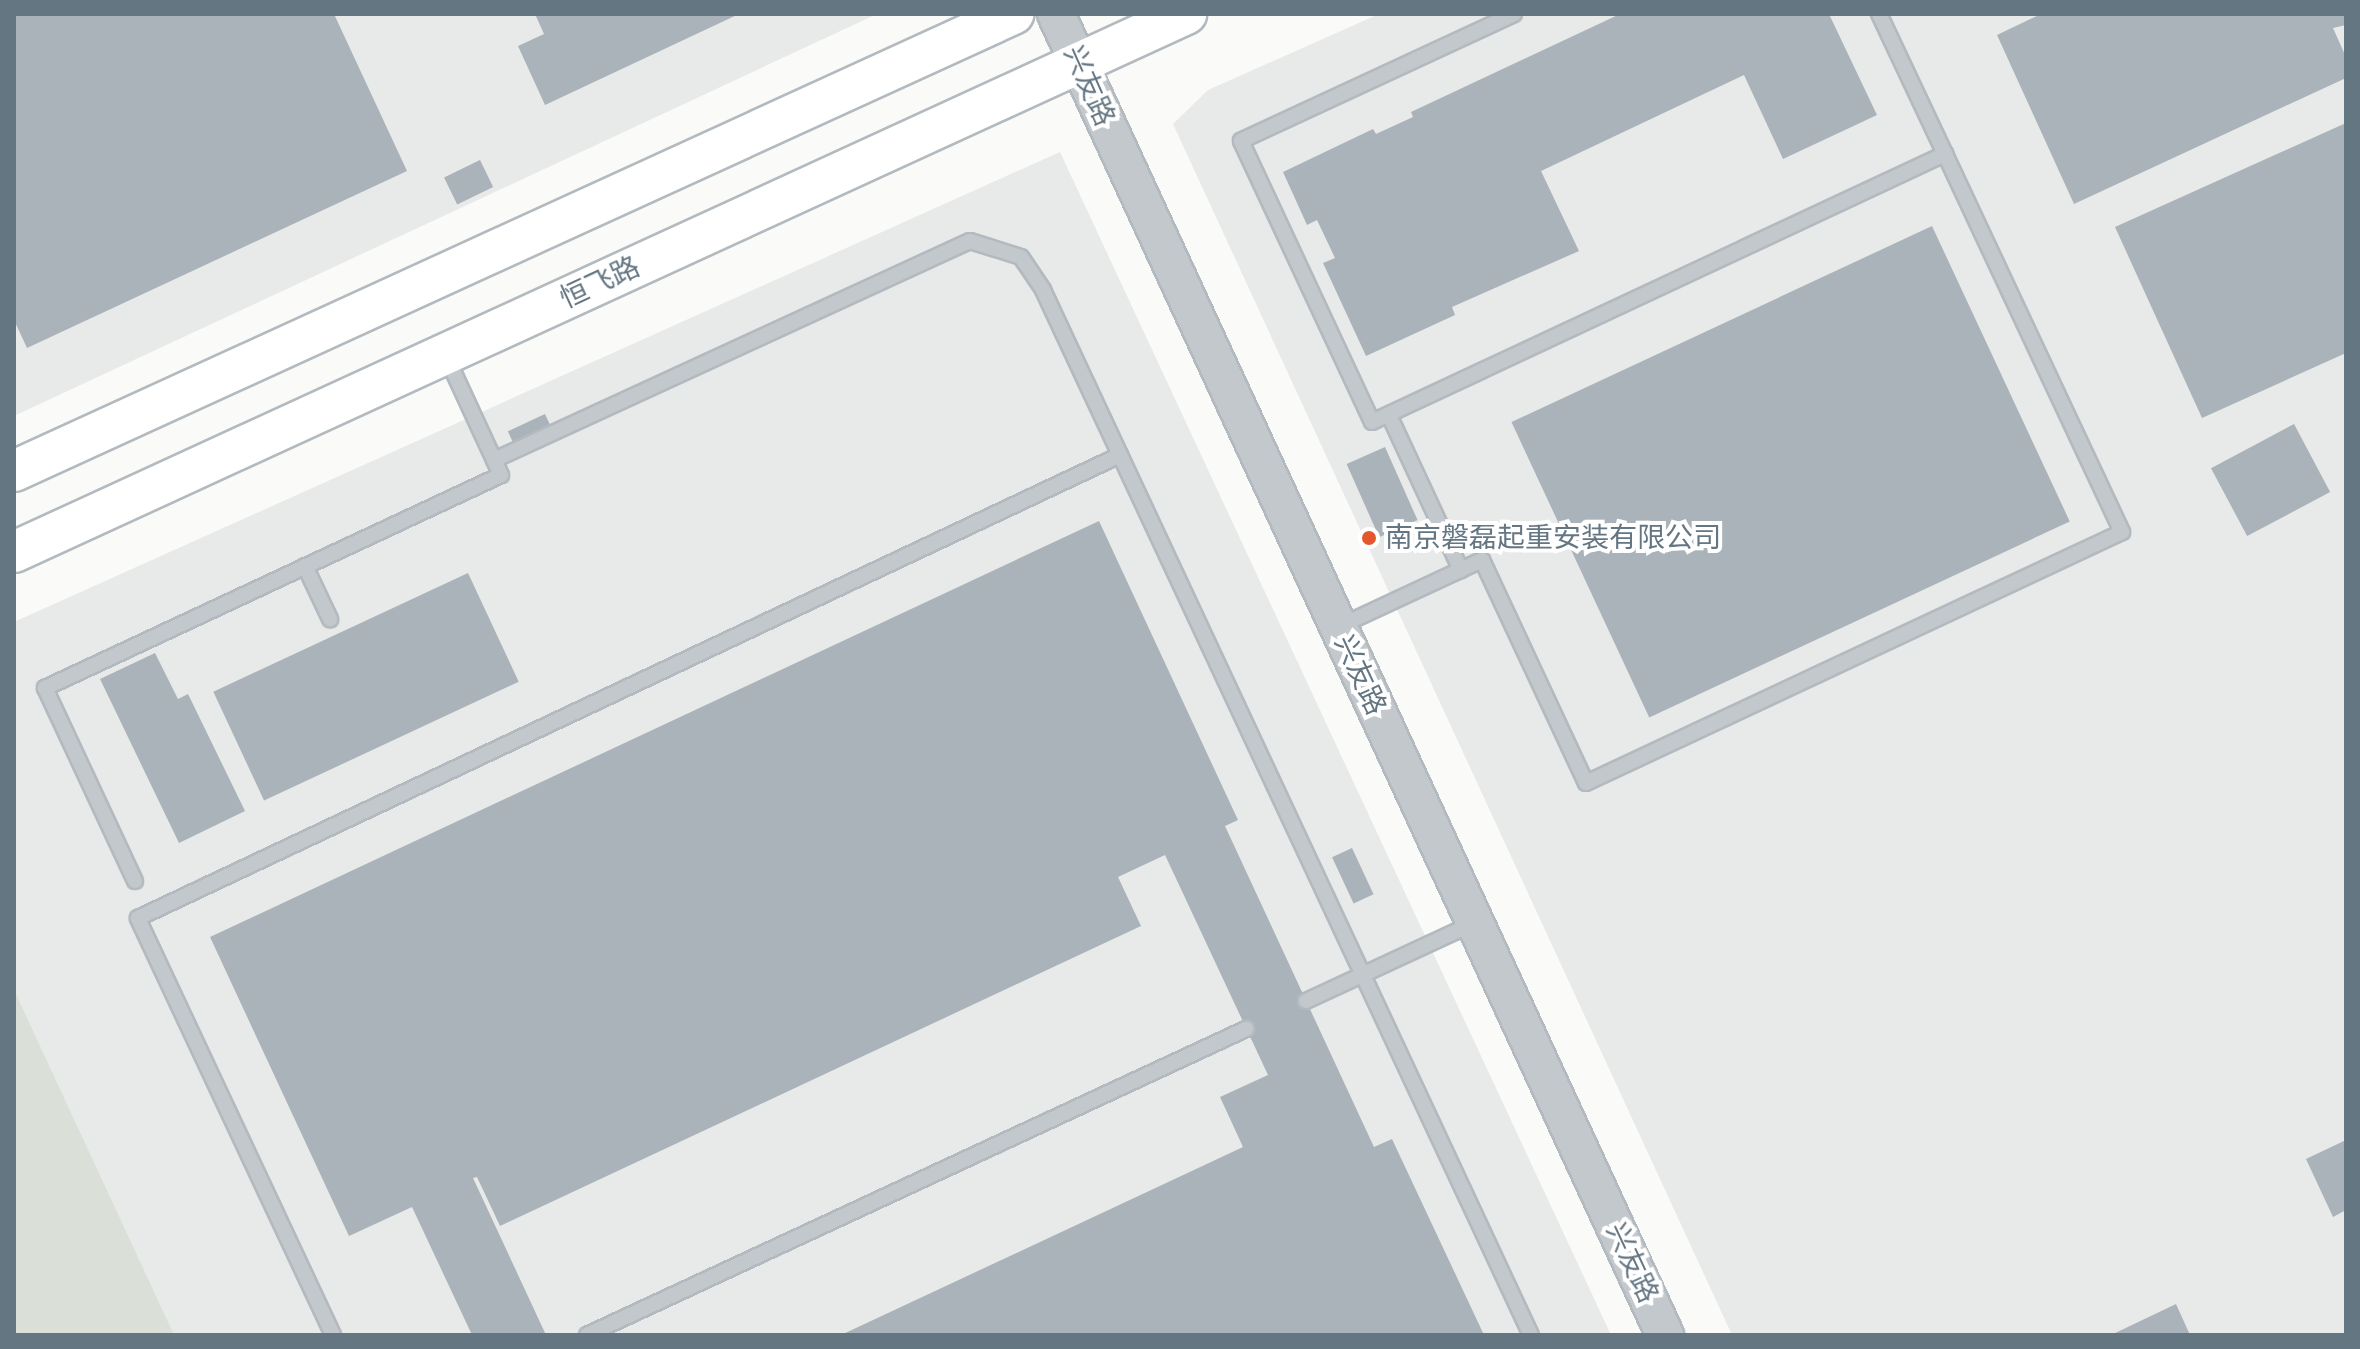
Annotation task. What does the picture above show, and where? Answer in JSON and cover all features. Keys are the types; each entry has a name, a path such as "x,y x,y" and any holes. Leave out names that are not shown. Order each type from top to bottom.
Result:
{"main road":[{"path":"14,471 1013,14"},
{"name":"恒飞路","path":"14,552 1186,14"}],"street":[{"name":"兴友路","path":"1056,14 1665,1335"}],"lane":[{"path":"1514,14 1241,141 1372,422 1945,154"},
{"path":"1338,627 1482,560 1586,783 2122,532 1879,14"},
{"path":"494,460 970,241 1021,257 1043,290 1531,1335"},
{"path":"135,881 45,688 501,475 445,354"},
{"path":"1389,415 1461,570"},
{"path":"333,1335 138,918 1120,455"},
{"path":"305,566 330,619"},
{"path":"1306,1001 1475,922"},
{"path":"587,1335 1246,1029"}],"shaded area":[{"path":"14,14 877,14 14,416"},
{"path":"1379,14 2346,14 2346,1335 1732,1335 1173,124 1208,90"},
{"path":"1060,152 1611,1335 14,1335 14,622"},
{"path":"14,990 174,1335 14,1335"}],"building":[{"path":"14,14 334,14 407,171 27,348 14,320"},
{"path":"535,14 739,14 545,105 518,46 544,34"},
{"path":"1620,14 1829,14 1877,115 1783,159 1744,75 1541,171 1579,251 1452,307 1455,315 1366,356 1323,263 1335,258 1317,220 1307,225 1283,172 1373,129 1376,134 1413,117 1411,112"},
{"path":"2041,14 2346,14 2346,25 2333,28 2346,57 2346,78 2074,204 1997,35"},
{"path":"2346,123 2346,353 2202,418 2115,227"},
{"path":"480,160 493,187 457,204 444,178"},
{"path":"1932,226 2070,521 1649,718 1511,422"},
{"path":"545,414 552,429 515,447 508,431"},
{"path":"2294,424 2330,492 2247,536 2211,468"},
{"path":"1385,447 1418,520 1379,537 1347,464"},
{"path":"1099,521 1238,820 1225,826 1374,1147 1392,1139 1484,1335 841,1335 1243,1147 1220,1097 1268,1075 1165,855 1118,877 1141,926 500,1226 477,1177 473,1178 546,1335 472,1335 412,1207 349,1236 210,937"},
{"path":"468,573 519,682 264,801 213,692"},
{"path":"155,653 178,699 188,694 245,811 179,843 100,679"},
{"path":"1352,848 1374,894 1354,904 1332,857"},
{"path":"2346,1140 2346,1210 2333,1217 2306,1159"},
{"path":"2176,1304 2190,1335 2111,1335"}],"place":[{"name":"南京磐磊起重安装有限公司","path":"1369,538"}]}
